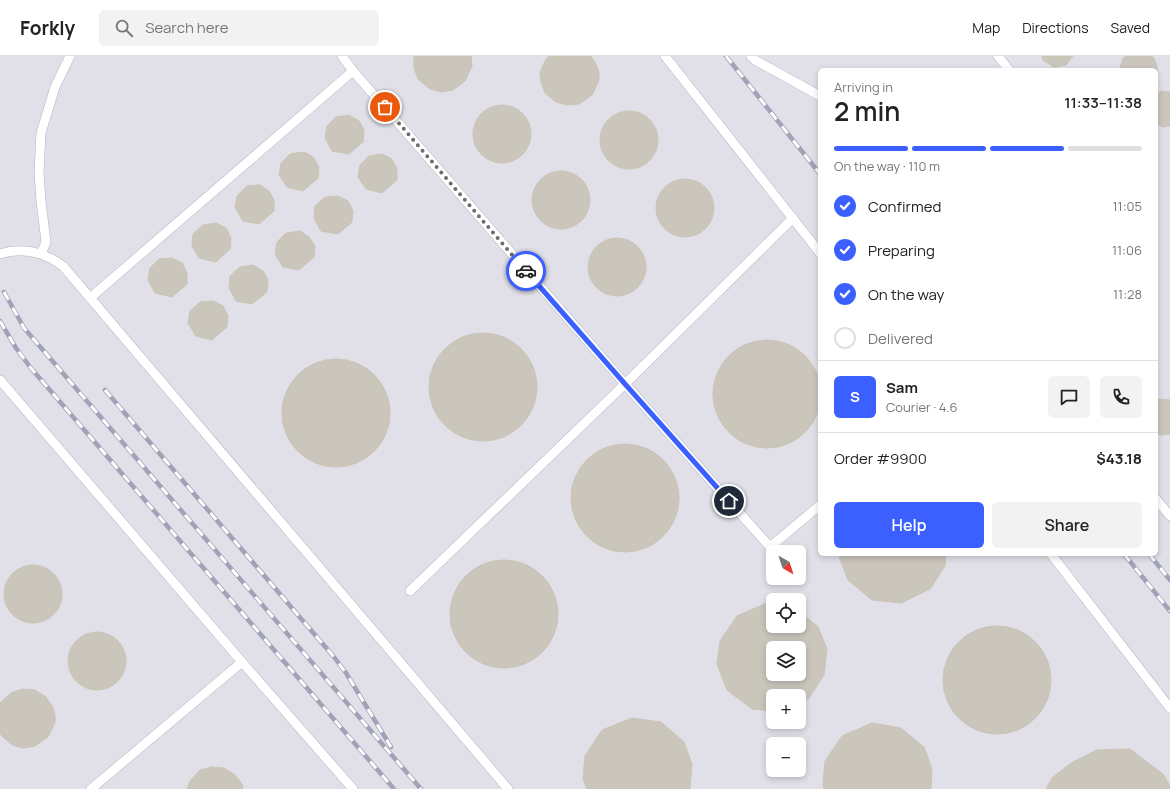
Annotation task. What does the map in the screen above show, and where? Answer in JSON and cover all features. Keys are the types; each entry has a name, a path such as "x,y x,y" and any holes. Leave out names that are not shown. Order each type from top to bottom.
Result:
{"lane":[{"path":"41,254 46,242 39,172 41,133 55,87 70,56"},
{"path":"342,56 353,71 625,384 770,547 818,507"},
{"path":"665,56 818,250"},
{"path":"751,56 755,60 818,95"},
{"path":"998,56 1007,68"},
{"path":"90,298 353,71"},
{"path":"410,591 625,384 793,218"},
{"path":"0,254 8,251 26,250 41,254 63,266 508,789"},
{"path":"0,380 353,789"},
{"path":"1158,501 1170,516"},
{"path":"1053,556 1170,708"},
{"path":"91,789 242,662"}],"shaded area":[{"path":"0,56 1170,56 1170,789 0,789"}],"building":[{"path":"414,56 471,56 472,66 465,81 453,90 441,92 430,89 418,79 414,68"},
{"path":"549,56 591,56 599,72 599,80 592,95 579,104 567,105 556,102 545,93 541,82 540,72"},
{"path":"1042,56 1073,56 1066,65 1054,67 1043,60"},
{"path":"1126,56 1151,56 1154,58 1157,68 1120,68 1123,58"},
{"path":"1161,91 1170,92 1170,126 1163,127 1158,124 1158,93"},
{"path":"502,105 513,107 523,113 529,123 531,134 529,145 523,155 513,161 502,163 491,161 481,155 475,145 473,134 475,123 481,113 491,107"},
{"path":"623,111 635,111 650,119 658,134 658,146 650,161 635,169 623,169 608,161 600,146 600,134 608,119"},
{"path":"349,115 359,121 364,130 363,142 349,154 332,151 325,138 327,126 336,117"},
{"path":"304,152 313,157 319,167 318,178 303,191 287,187 279,175 281,163 290,154"},
{"path":"382,154 392,159 397,169 397,180 382,193 366,189 358,177 360,165 369,156"},
{"path":"561,171 572,173 582,179 588,189 590,200 588,211 582,221 572,227 561,229 550,227 540,221 534,211 532,200 534,189 540,179 550,173"},
{"path":"685,179 696,181 706,187 712,197 714,208 712,219 706,229 696,235 685,237 674,235 664,229 658,219 656,208 658,197 664,187 674,181"},
{"path":"260,185 269,191 274,200 274,211 259,224 243,221 235,207 237,196 247,186"},
{"path":"338,196 348,201 353,211 352,222 338,234 321,231 314,218 315,206 325,197"},
{"path":"216,223 226,228 231,238 230,249 216,262 199,258 192,246 193,234 203,225"},
{"path":"300,231 309,237 315,246 314,257 299,270 283,267 275,254 277,242 286,233"},
{"path":"617,238 628,240 638,246 644,256 646,267 644,278 638,288 628,294 617,296 606,294 596,288 590,278 588,267 590,256 596,246 606,240"},
{"path":"172,258 182,263 187,273 187,284 172,297 155,293 148,280 150,268 159,259"},
{"path":"253,265 263,271 268,280 267,292 252,304 236,301 229,288 230,276 240,267"},
{"path":"213,301 223,306 228,316 227,327 212,340 196,336 188,323 190,311 200,302"},
{"path":"483,333 504,337 521,349 533,366 537,387 533,408 521,425 504,437 483,441 462,437 445,425 433,408 429,387 433,366 445,349 462,337"},
{"path":"767,340 788,344 805,356 817,373 817,415 805,432 788,444 767,448 746,444 729,432 717,415 713,394 717,373 729,356 746,344"},
{"path":"336,359 357,363 374,375 386,392 390,413 386,434 374,451 357,463 336,467 315,463 298,451 286,434 282,413 286,392 298,375 315,363"},
{"path":"1158,399 1170,400 1170,434 1158,434"},
{"path":"625,444 646,448 663,460 675,477 679,498 675,519 663,536 646,548 625,552 604,548 587,536 575,519 571,498 575,477 587,460 604,448"},
{"path":"839,556 946,556 945,566 930,589 901,603 872,600 848,580"},
{"path":"504,560 525,564 542,576 554,593 558,614 554,635 542,652 525,664 504,668 483,664 466,652 454,635 450,614 454,593 466,576 483,564"},
{"path":"33,565 44,567 54,573 60,583 62,594 60,605 54,615 44,621 33,623 22,621 12,615 6,605 4,594 6,583 12,573 22,567"},
{"path":"766,603 766,633 806,633 806,617 818,627 827,649 824,675 809,698 806,700 806,689 766,689 766,710 752,709 727,690 717,664 720,641 737,616"},
{"path":"997,626 1018,630 1035,642 1047,659 1051,680 1047,701 1035,718 1018,730 997,734 976,730 959,718 947,701 943,680 947,659 959,642 976,630"},
{"path":"97,632 108,634 118,640 124,650 126,661 124,672 118,682 108,688 97,690 86,688 76,682 70,672 68,661 70,650 76,640 86,634"},
{"path":"22,689 35,690 46,697 52,706 55,715 55,722 48,737 35,746 23,748 12,745 1,735 0,732 0,703 11,693"},
{"path":"632,718 661,722 684,742 692,764 690,789 587,789 583,779 585,756 602,730"},
{"path":"872,723 901,728 924,747 932,769 931,789 824,789 825,761 842,736"},
{"path":"1130,749 1163,774 1170,786 1170,789 1046,789 1052,778 1071,763 1097,750"},
{"path":"212,767 224,768 235,775 242,784 243,789 187,789 190,781 200,770"}],"railway":[{"path":"726,56 818,171"},
{"path":"4,292 24,328 421,789"},
{"path":"0,321 16,348 30,367 394,789"},
{"path":"105,390 334,657 346,673 391,747"},
{"path":"1126,556 1170,611"},
{"path":"1151,556 1170,580"}],"way so far":[{"path":"385,107 526,271"}],"route":[{"path":"526,271 729,501"}]}
